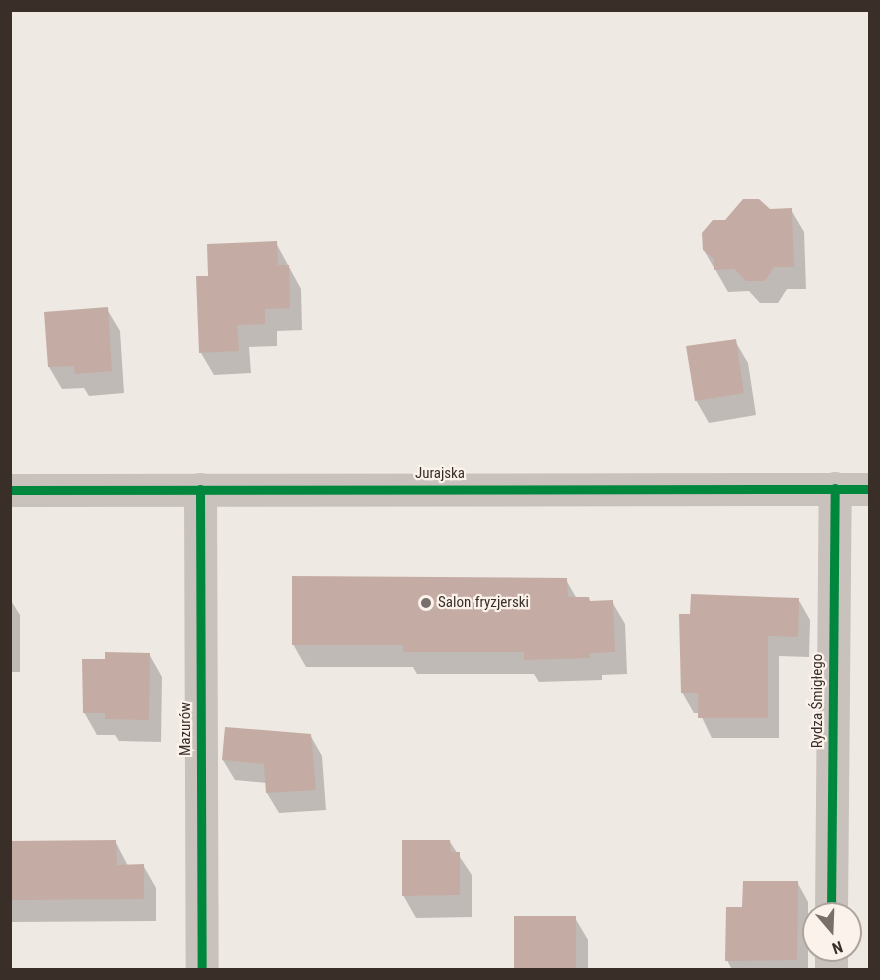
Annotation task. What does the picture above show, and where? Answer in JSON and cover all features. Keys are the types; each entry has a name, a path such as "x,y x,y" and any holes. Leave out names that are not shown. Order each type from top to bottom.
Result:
{"street":[{"name":"Rydza Śmigłego","path":"831,902 835,488"},
{"name":"Mazurów","path":"200,489 202,969"},
{"name":"Jurajska","path":"10,490 870,489"}],"building":[{"path":"743,199 759,199 770,209 792,208 794,267 774,267 765,281 746,281 734,269 714,270 714,259 703,250 702,233 713,220 725,220"},
{"path":"277,241 278,265 289,265 290,308 265,309 265,324 237,325 239,351 199,353 196,276 208,276 207,244"},
{"path":"108,307 112,371 75,374 74,366 48,367 44,312"},
{"path":"736,339 744,393 695,401 686,346"},
{"path":"292,576 567,578 568,597 589,597 590,601 613,600 615,652 590,653 590,658 524,660 524,652 403,652 403,645 292,645"},
{"path":"691,594 799,598 798,637 768,636 768,718 698,718 698,693 681,693 679,614 690,614"},
{"path":"105,652 150,653 149,720 105,719 105,713 83,713 82,659 105,659"},
{"path":"225,727 311,734 316,790 266,793 264,764 222,760"},
{"path":"116,840 117,865 144,864 144,899 10,900 10,841"},
{"path":"402,840 450,840 451,852 460,852 460,895 402,896"},
{"path":"743,881 798,881 797,960 725,961 726,907 742,907"},
{"path":"514,916 576,916 576,969 514,969"}],"cycle path":[{"path":"831,902 835,488"},
{"path":"200,489 202,970"},
{"path":"10,490 870,489"}],"place":[{"name":"Salon fryzjerski","path":"426,603"}]}
